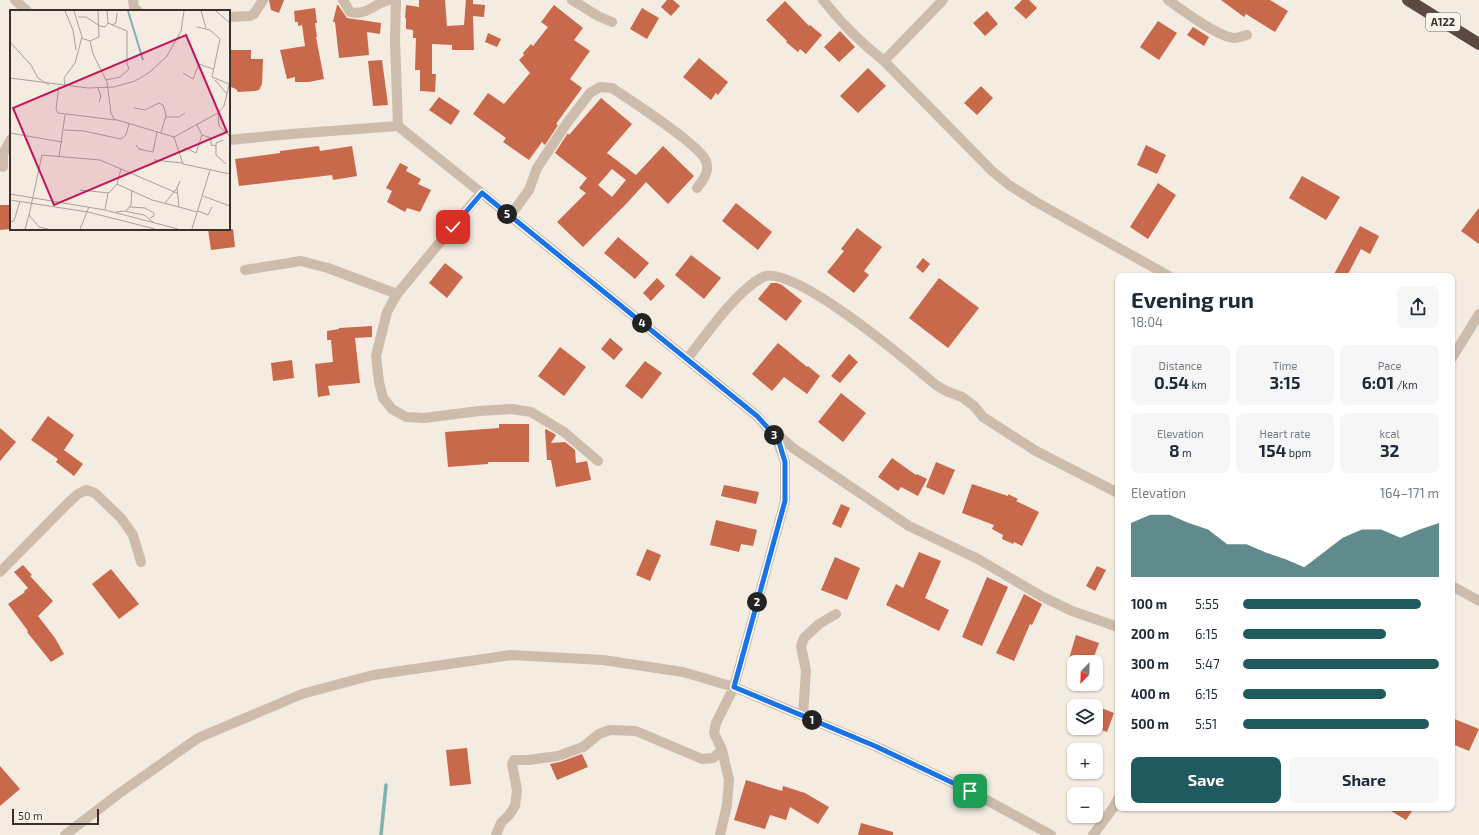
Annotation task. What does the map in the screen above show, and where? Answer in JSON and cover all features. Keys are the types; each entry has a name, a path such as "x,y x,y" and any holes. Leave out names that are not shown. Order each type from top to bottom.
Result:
{"highway":[{"name":"A122","path":"1408,0 1479,44"}],"street":[{"path":"15,0 26,10"},
{"path":"133,0 134,8 137,10"},
{"path":"230,17 250,16 254,14 263,0"},
{"path":"344,0 350,12 359,14 372,8 380,2 389,0"},
{"path":"396,0 394,40 398,126"},
{"path":"572,0 598,16 612,22"},
{"path":"823,0 838,19 864,46 884,61 992,171 1009,185 1036,202 1165,273"},
{"path":"884,61 943,0"},
{"path":"1168,0 1206,26 1225,35 1234,38 1247,35"},
{"path":"510,216 529,190 537,168 567,123 590,93 600,87 612,88 695,147 706,161 707,174 697,188"},
{"path":"230,140 398,126 757,416 793,448 909,526 978,559 1041,596 1072,611 1115,626"},
{"path":"5,167 3,154 10,141"},
{"path":"482,193 397,294 387,312 376,356 379,382 383,398 392,409 406,417 424,418 479,410 512,409 531,412 564,432 598,461"},
{"path":"245,270 301,261 328,268 397,294"},
{"path":"687,360 722,314 744,291 764,276 775,276 787,279 810,290 838,308 936,385 946,391 962,397 974,406 983,417 1036,451 1115,491"},
{"path":"1455,353 1479,314"},
{"path":"720,835 727,805 729,780 722,750 714,733 716,723 734,687 785,501 785,462 778,439 757,416"},
{"path":"0,572 67,504 78,494 86,490 95,493 121,518 133,535 141,562"},
{"path":"1455,588 1479,601"},
{"path":"803,716 806,671 801,646 804,638 819,624 836,614"},
{"path":"65,835 117,795 198,738 302,694 373,675 511,655 603,660 683,672 734,687 875,746 970,791 1034,830 1051,835"},
{"path":"496,835 501,823 515,806 516,790 512,764 514,760 528,760 558,756 583,748 599,734 610,730 636,731 702,758 713,758 722,750"},
{"path":"1093,835 1115,804"}],"building":[{"path":"269,0 284,0 279,13 271,10"},
{"path":"419,0 445,0 447,26 464,25 466,0 473,0 473,4 485,5 484,17 473,16 474,50 452,50 452,45 432,44 432,74 436,74 435,92 420,91 420,70 415,70 416,38 413,38 413,30 406,29 406,5 419,7"},
{"path":"667,0 673,0 680,6 671,16 661,7"},
{"path":"1022,0 1029,0 1037,8 1026,19 1014,8"},
{"path":"1221,0 1270,0 1288,11 1275,32 1246,14 1244,17"},
{"path":"785,1 809,26 810,25 822,35 806,54 800,49 798,52 786,42 787,41 766,20"},
{"path":"337,5 347,18 381,23 380,34 367,32 369,55 339,58 335,22 333,22"},
{"path":"554,5 583,28 574,40 590,51 570,79 582,88 556,124 558,125 545,145 542,142 529,160 503,142 506,138 473,114 488,93 504,104 530,73 519,60 524,55 523,53 531,44 533,46 548,27 541,22"},
{"path":"315,8 317,23 315,23 316,37 324,79 309,82 295,82 295,77 287,79 280,50 305,46 302,25 298,26 298,22 295,22 294,11"},
{"path":"642,8 659,18 647,39 630,29"},
{"path":"987,11 998,24 985,36 973,23"},
{"path":"1158,21 1177,33 1159,60 1140,47"},
{"path":"1193,27 1209,37 1204,46 1187,35"},
{"path":"840,31 855,47 839,62 824,47"},
{"path":"488,33 501,39 497,47 485,42"},
{"path":"230,50 251,50 251,59 263,59 262,84 259,90 238,92 236,89 231,87"},
{"path":"699,58 728,82 718,95 716,93 711,100 683,77"},
{"path":"382,60 388,105 373,106 368,61"},
{"path":"868,68 886,86 858,113 840,96"},
{"path":"981,86 993,98 977,115 964,103"},
{"path":"439,97 460,111 451,125 429,110"},
{"path":"601,98 632,124 607,153 636,175 663,146 694,176 668,204 646,182 583,247 557,222 586,193 579,188 587,178 555,153 568,133 569,135","holes":["612,169 626,180 612,197 598,185"]},
{"path":"1146,145 1166,155 1157,174 1137,165"},
{"path":"319,146 320,151 352,146 357,176 333,180 332,175 239,186 235,159"},
{"path":"400,163 408,167 406,171 421,179 418,184 431,190 420,212 407,208 405,212 387,202 392,191 386,188"},
{"path":"1302,176 1340,197 1326,220 1289,198"},
{"path":"1158,183 1176,195 1148,239 1130,227"},
{"path":"736,203 772,232 758,250 722,221"},
{"path":"0,205 10,205 10,229 0,230"},
{"path":"1479,208 1479,244 1461,231"},
{"path":"1360,226 1379,236 1370,254 1361,249 1349,273 1335,273"},
{"path":"857,228 882,247 864,271 869,275 854,293 827,272 844,251 841,249"},
{"path":"233,229 235,247 211,250 208,230"},
{"path":"618,237 649,263 635,279 604,253"},
{"path":"691,255 721,278 704,299 675,275"},
{"path":"923,258 930,264 923,273 916,267"},
{"path":"445,263 463,277 447,298 429,283"},
{"path":"657,278 665,286 651,301 643,293"},
{"path":"939,278 979,308 948,348 909,318"},
{"path":"771,283 782,285 802,301 786,321 758,299"},
{"path":"372,326 372,337 355,338 360,383 328,386 330,395 318,397 315,364 333,362 331,340 327,340 327,331 339,328"},
{"path":"610,338 623,349 614,360 601,349"},
{"path":"778,343 820,376 807,394 784,377 772,391 752,374"},
{"path":"560,347 586,367 564,396 538,376"},
{"path":"849,354 858,362 840,383 831,376"},
{"path":"292,360 294,378 273,381 271,363"},
{"path":"645,361 662,373 642,399 625,386"},
{"path":"841,393 866,413 843,442 818,422"},
{"path":"48,416 74,435 64,450 83,464 74,476 56,462 58,459 31,440"},
{"path":"499,424 529,424 529,462 488,462 488,464 448,467 445,432 499,428"},
{"path":"0,428 16,442 0,461"},
{"path":"546,429 556,435 551,443 565,442 575,450 576,463 587,461 591,480 556,487 551,460 547,460"},
{"path":"892,458 916,475 917,474 927,479 918,496 901,487 898,491 878,477"},
{"path":"936,462 955,470 944,495 926,487"},
{"path":"972,484 1008,496 1008,494 1018,499 1016,501 1039,512 1022,546 1002,539 1003,535 992,529 994,525 962,513"},
{"path":"724,485 759,492 756,504 721,496"},
{"path":"841,504 850,508 841,528 832,524"},
{"path":"716,520 757,530 753,546 741,544 739,552 710,545"},
{"path":"647,549 661,555 650,581 636,575"},
{"path":"919,552 941,561 925,598 949,610 939,631 886,605 896,584 903,588"},
{"path":"835,557 860,568 847,600 821,590"},
{"path":"23,565 32,575 30,576 53,601 38,616 55,638 64,654 51,662 27,632 28,631 8,604 25,592 24,591 28,588 14,572"},
{"path":"1097,566 1106,570 1095,591 1086,586"},
{"path":"111,569 139,604 119,619 92,584"},
{"path":"987,577 1008,587 982,646 962,637"},
{"path":"1024,594 1042,604 1032,625 1030,624 1014,661 996,653"},
{"path":"1076,635 1099,643 1095,655 1070,655"},
{"path":"1103,709 1114,713 1107,732 1103,731"},
{"path":"1455,719 1479,729 1469,751 1455,745"},
{"path":"467,748 471,784 450,786 446,750"},
{"path":"582,754 588,767 557,780 550,764"},
{"path":"0,766 20,789 0,806"},
{"path":"746,780 782,791 783,786 805,793 829,807 818,824 790,807 786,820 770,815 765,829 734,820"},
{"path":"1391,811 1412,811 1406,820"},
{"path":"861,823 893,832 893,835 858,835"}],"waterway":[{"path":"381,835 386,785"}],"route":[{"path":"453,227 482,193 757,416 778,439 785,462 785,501 734,687 875,746 970,791"}]}
